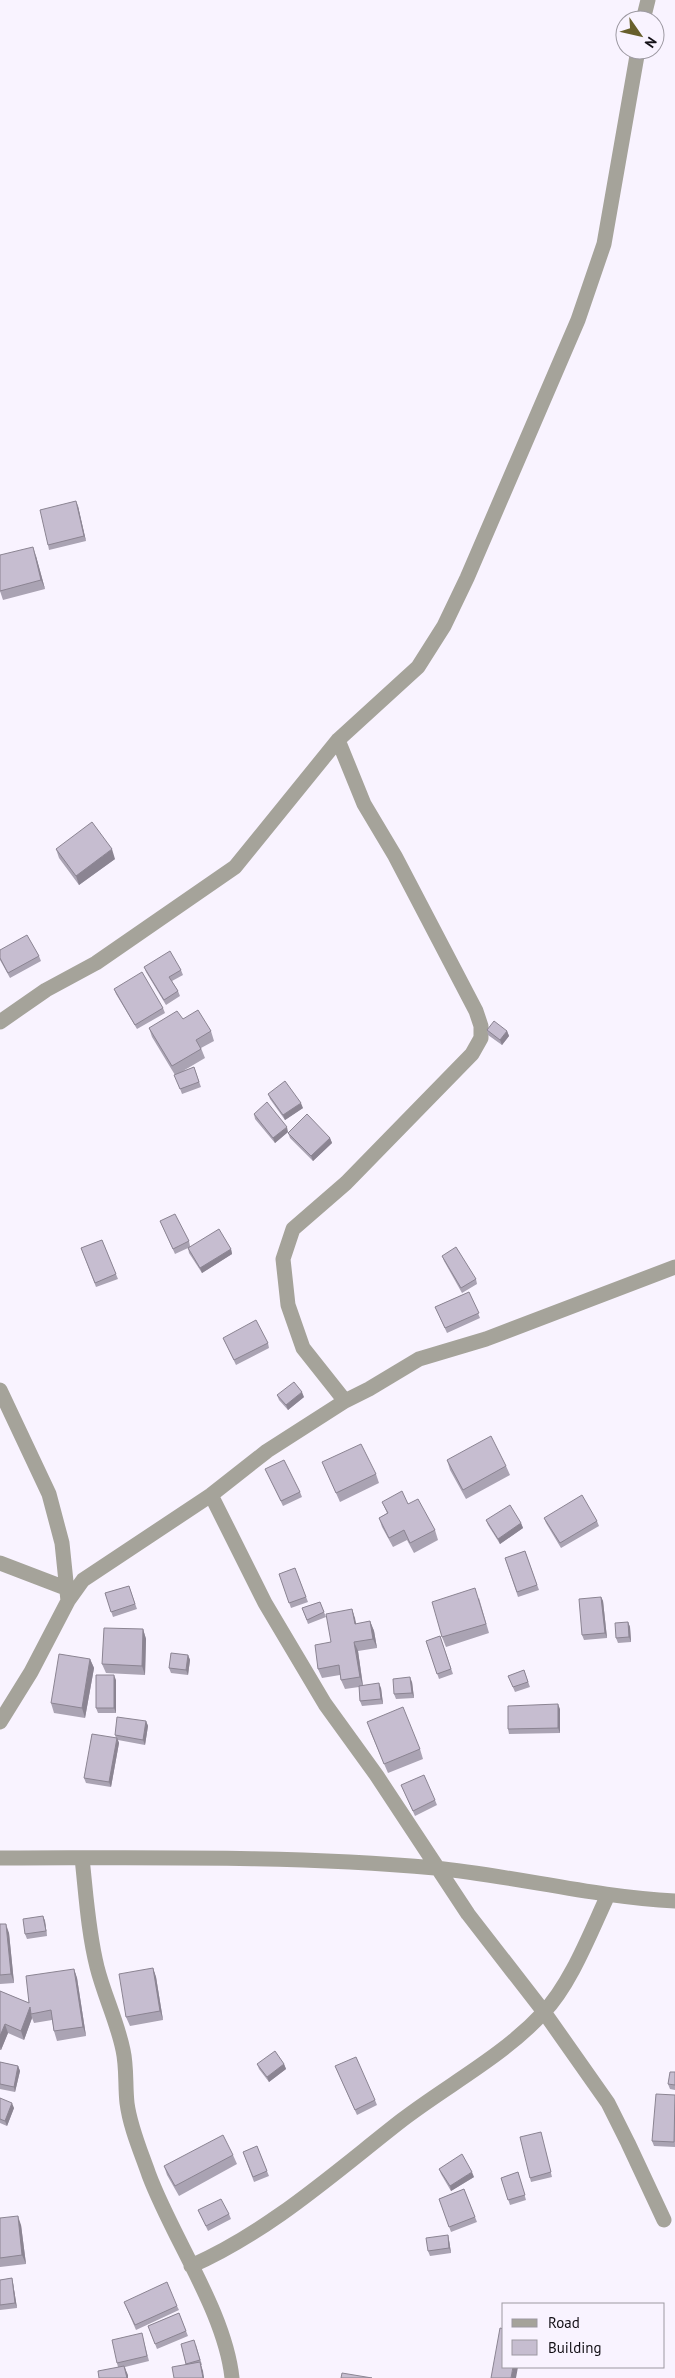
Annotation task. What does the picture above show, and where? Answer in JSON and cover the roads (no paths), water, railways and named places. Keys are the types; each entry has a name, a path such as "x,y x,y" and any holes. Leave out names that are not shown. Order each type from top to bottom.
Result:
{"street":[{"path":"0,1022 46,990 96,963 235,867 338,740 418,667 444,626 532,429 578,320 604,244 636,60"},
{"path":"338,740 364,804 465,989 481,1026 481,1038 472,1054 346,1183 292,1229 283,1259 288,1305 303,1348 345,1401"},
{"path":"0,1722 31,1672 68,1595 83,1580 211,1495 267,1451 345,1401 419,1359 486,1340 675,1267"},
{"path":"0,1390 49,1494 62,1543 68,1595"},
{"path":"211,1495 285,1638 330,1711 377,1776 468,1914 544,2012 608,2104 664,2220"},
{"path":"0,1563 68,1595"},
{"path":"0,1858 293,1860 436,1868 608,1894 675,1900"},
{"path":"82,1858 88,1921 97,1966 123,2052 130,2119 166,2216 221,2332 231,2362 232,2378"},
{"path":"191,2266 217,2254 276,2218 402,2120 495,2057 544,2012 572,1971 608,1894"}]}
